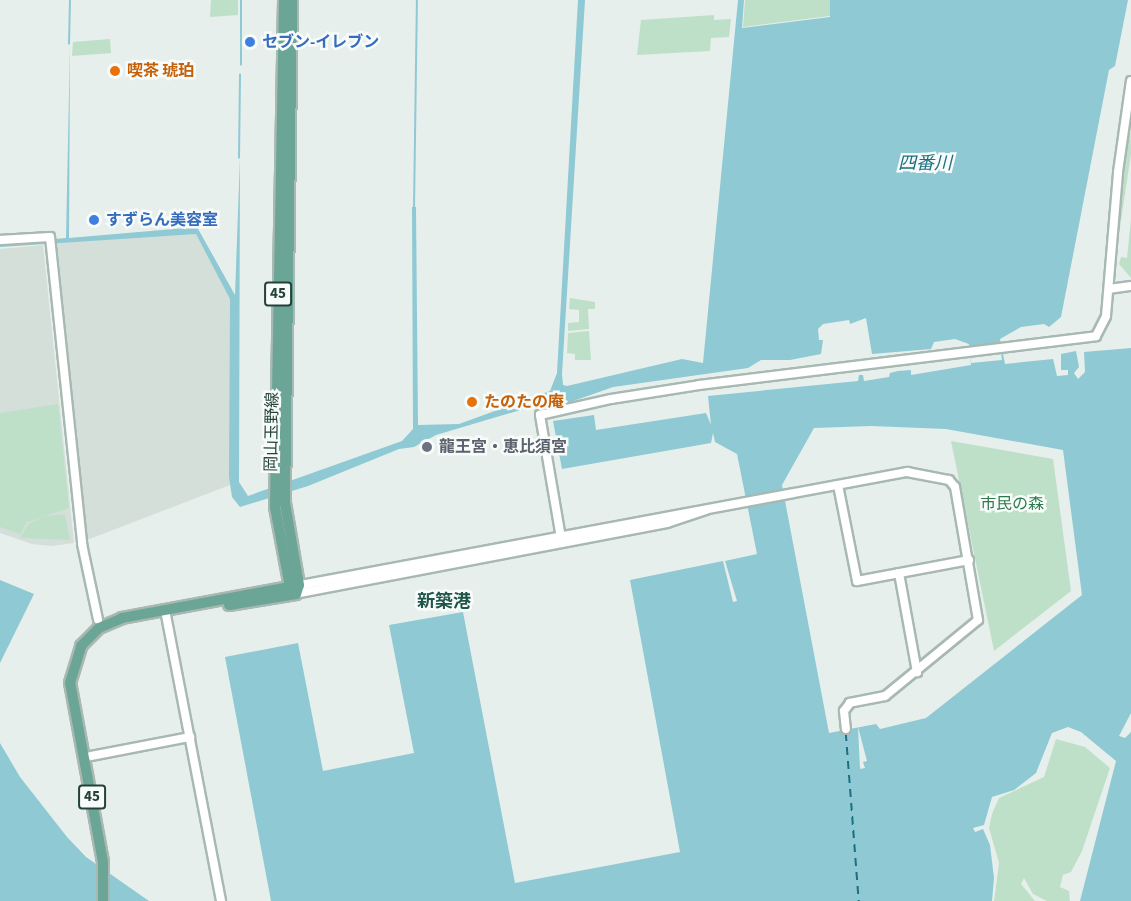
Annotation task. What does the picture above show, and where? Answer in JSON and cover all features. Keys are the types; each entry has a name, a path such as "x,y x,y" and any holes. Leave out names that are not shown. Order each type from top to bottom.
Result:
{"main road":[{"name":"岡山玉野線","path":"284,0 275,507 295,588"},
{"name":"岡山玉野線","path":"292,0 285,503 295,588"},
{"name":"45","path":"102,901 103,862 72,694 72,670 89,637 122,618 166,613 295,588"}],"street":[{"path":"561,539 540,415 610,399 699,385 1000,350 1096,336 1105,321 1118,172 1131,81"},
{"path":"0,240 50,237 82,544 98,619"},
{"path":"1109,289 1131,286"},
{"path":"295,588 912,471 949,480 955,487 978,620 885,696 850,703 844,711 846,729"},
{"path":"838,485 857,581 969,560"},
{"path":"899,573 916,672"},
{"path":"166,613 221,901"},
{"path":"91,756 190,737"}],"shaded area":[{"path":"196,233 230,298 230,485 87,540 57,243"},
{"path":"43,245 74,543 52,546 32,544 0,533 0,249"}],"green space":[{"path":"211,0 238,0 238,15 210,17"},
{"path":"745,0 830,0 830,16 743,27"},
{"path":"714,15 714,20 731,19 729,37 711,38 710,51 637,55 641,20"},
{"path":"110,39 111,53 72,56 73,42"},
{"path":"1130,111 1131,154 1116,254"},
{"path":"1131,219 1131,278 1119,264 1121,257 1127,258"},
{"path":"570,298 595,302 595,309 588,309 589,329 568,331 568,323 579,322 579,310 569,309"},
{"path":"589,331 591,360 575,360 575,354 567,353 568,333"},
{"path":"58,404 69,508 27,522 20,534 0,527 0,413"},
{"name":"市民の森","path":"951,441 1053,459 1071,591 994,651"},
{"path":"65,514 70,540 20,538 28,524 45,516"},
{"path":"1056,739 1085,747 1110,768 1082,851 1071,872 1063,875 1060,887 1069,891 1070,901 1047,901 1033,894 1024,878 1021,884 1035,901 994,901 999,863 989,828 992,814 999,798 1044,777"}],"water":[{"name":"四番川","path":"578,0 585,0 562,374 563,385 567,386 682,359 703,363 738,0 744,0 742,28 830,17 830,0 1128,0 1115,66 1109,70 1061,317 1049,327 1044,324 1021,327 1000,339 1005,364 1053,359 1057,376 1068,375 1068,370 1061,370 1061,354 1076,351 1079,367 1074,373 1078,379 1085,372 1084,352 1131,348 1131,713 1119,736 1125,738 1131,732 1131,901 1080,901 1116,761 1081,732 1068,727 1052,733 1036,773 1014,790 992,797 984,825 973,828 975,832 983,829 990,845 994,878 992,901 271,901 225,657 298,643 323,771 414,753 389,625 463,612 515,883 680,852 630,580 723,561 733,602 737,601 725,561 757,554 737,454 715,442 713,433 711,443 562,469 553,421 594,415 596,430 706,413 711,425 708,396 858,381 859,375 863,375 864,381 889,377 890,373 898,371 911,370 911,375 971,365 969,344 955,339 934,342 931,349 872,354 866,318 850,324 849,320 823,324 818,329 819,340 823,340 821,354 790,360 761,360 748,368 613,387 562,405 561,401 534,406 436,435 414,447 399,449 308,486 240,507 232,497 229,477 230,299 196,234 0,247 0,244 66,238 70,44 69,238 197,227 235,295 240,157 239,482 248,496 402,441 413,429 412,207 416,207 418,425 459,424 550,391 557,373","holes":["871,426 946,429 1063,450 1082,595 926,718 880,729 876,724 829,733 782,485 814,428"]},
{"path":"0,580 34,594 0,663"},
{"path":"0,743 20,777 67,837 86,857 149,901 0,901"}],"pier":[{"path":"969,346 1000,346 1002,360 971,363"},
{"path":"858,727 867,761 863,762 865,768 860,769"}],"waterway":[{"path":"69,44 70,0"},
{"path":"241,0 241,65"},
{"path":"414,209 417,0"},
{"path":"239,158 240,75"}],"ferry route":[{"path":"846,733 859,901"}],"place":[{"name":"セブン-イレブン","path":"250,42"},
{"name":"喫茶 琥珀","path":"115,71"},
{"name":"すずらん美容室","path":"94,220"},
{"name":"たのたの庵","path":"472,402"},
{"name":"龍王宮・恵比須宮","path":"427,447"}],"district":[{"name":"新築港","path":"444,602"}]}
